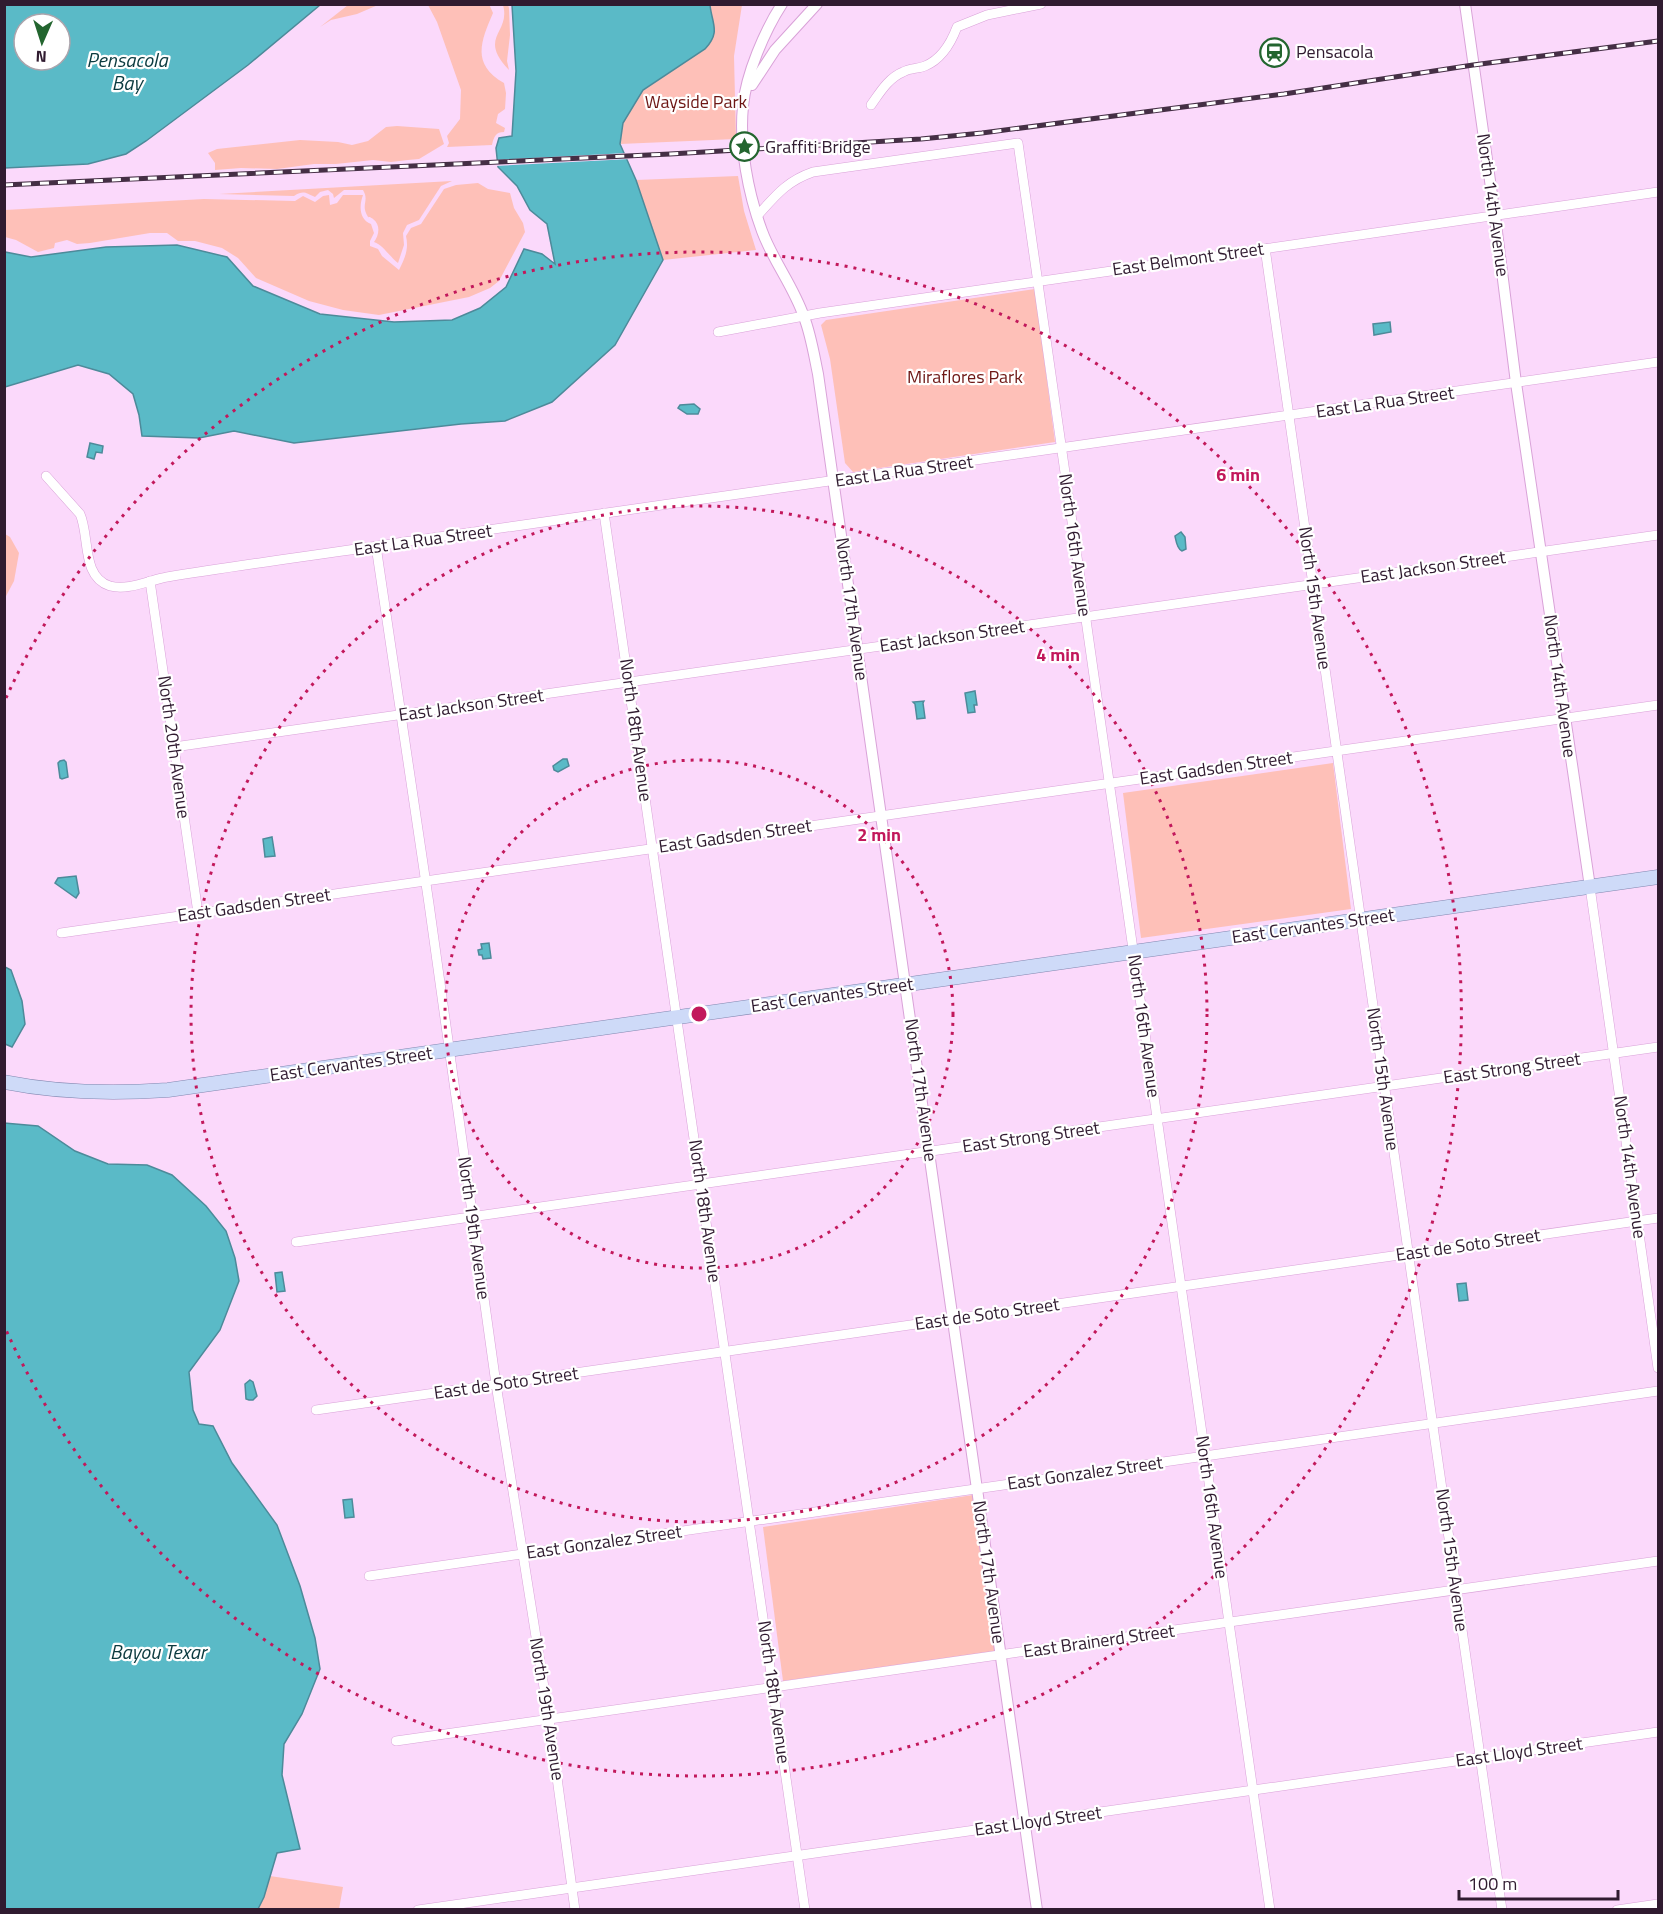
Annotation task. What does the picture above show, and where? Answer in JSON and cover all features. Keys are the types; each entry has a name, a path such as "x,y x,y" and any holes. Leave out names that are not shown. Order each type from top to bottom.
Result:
{"main road":[{"name":"East Cervantes Street","path":"4,1082 65,1091 108,1093 168,1090 1659,877"}],"street":[{"name":"North 17th Avenue","path":"782,4 769,27 752,69 743,105 743,140 750,189 762,231 804,315 818,374 1038,1910"},
{"path":"743,105 775,50 817,4"},
{"path":"987,15 988,4"},
{"path":"871,105 887,83 902,72 926,66 937,58 951,42 957,27 987,15 1041,4"},
{"name":"North 14th Avenue","path":"1465,4 1516,383 1659,1368"},
{"name":"North 16th Avenue","path":"758,215 784,186 813,172 1018,143 1270,1910"},
{"name":"East Belmont Street","path":"718,332 804,315 1659,192"},
{"name":"North 15th Avenue","path":"1265,248 1502,1910"},
{"name":"East La Rua Street","path":"46,476 80,514 90,564 97,578 111,586 121,587 376,546 1659,362"},
{"name":"North 18th Avenue","path":"604,513 805,1910"},
{"name":"East Jackson Street","path":"174,747 1659,535"},
{"name":"North 19th Avenue","path":"376,546 426,880 496,1384 549,1719 575,1910"},
{"name":"North 20th Avenue","path":"150,581 198,913"},
{"name":"East Gadsden Street","path":"61,933 1659,705"},
{"name":"East Strong Street","path":"296,1242 1659,1047"},
{"name":"East de Soto Street","path":"316,1410 1659,1218"},
{"name":"East Gonzalez Street","path":"369,1576 1659,1391"},
{"name":"East Brainerd Street","path":"396,1741 1659,1561"},
{"name":"East Lloyd Street","path":"418,1910 1659,1732"},
{"path":"1617,1910 1659,1904"}],"green space":[{"path":"489,4 493,13 483,42 483,60 494,76 504,83 505,109 498,114 496,123 505,128 504,132 496,135 492,145 447,147 449,143 447,136 460,119 461,90 437,22 428,5"},
{"path":"348,5 378,5 357,14 331,20 320,27"},
{"path":"503,5 508,5 509,8 510,35 507,61 509,70 500,59 495,42 503,23"},
{"name":"Wayside Park","path":"710,5 742,5 734,56 736,139 620,144 623,123 643,90 705,49 710,43 714,28"},
{"path":"386,127 439,129 444,144 419,159 314,164 277,169 215,170 215,163 208,153 217,149 300,140 352,145 368,141"},
{"path":"738,176 744,211 756,250 663,260 636,180"},
{"path":"452,181 441,186 419,220 407,225 403,233 404,245 398,263 374,242 378,227 376,221 368,217 366,213 363,190 344,190 334,198 328,190 320,192 315,197 307,193 294,196 219,194"},
{"path":"478,183 488,189 510,193 525,232 499,281 490,288 469,297 379,315 343,310 309,301 256,278 238,258 222,248 195,241 178,241 167,233 150,233 77,244 67,240 55,243 54,248 38,252 16,240 5,237 5,210 204,199 295,201 303,196 315,202 329,195 330,205 337,203 343,195 363,195 362,216 371,224 374,233 370,246 378,249 382,256 399,270 406,253 406,236 411,228 421,224 444,189 456,185"},
{"name":"Miraflores Park","path":"1035,289 1055,442 853,472 845,463 830,359 821,325 826,320"},
{"path":"5,534 10,537 19,553 14,581 5,598"},
{"path":"1333,763 1351,909 1141,938 1123,793"},
{"path":"973,1495 995,1651 783,1681 763,1527"},
{"path":"270,1876 343,1887 339,1909 258,1910"}],"water":[{"name":"Pensacola Bay","path":"5,4 320,5 248,65 146,141 126,154 88,164 5,168"},
{"path":"512,5 710,5 714,28 713,38 705,49 643,90 623,123 620,144 636,180 663,260 615,345 552,402 505,421 294,443 234,431 199,438 142,436 133,394 109,374 78,365 5,387 5,252 31,257 106,247 177,245 227,257 253,286 320,314 394,322 452,320 480,308 506,287 524,249 542,254 555,264 547,224 530,210 517,186 498,167 496,148 499,138 512,136 516,71"},
{"path":"1390,322 1391,332 1374,335 1373,324"},
{"path":"694,404 700,409 698,414 687,414 678,408 680,405"},
{"path":"90,443 103,446 102,453 96,452 94,459 87,457"},
{"path":"1181,532 1185,537 1186,549 1182,551 1178,547 1175,536"},
{"path":"975,691 977,705 974,705 975,712 968,713 965,693"},
{"path":"924,701 925,718 917,719 913,702"},
{"path":"567,759 569,766 558,772 554,770 553,766"},
{"path":"64,760 68,777 62,779 58,763"},
{"path":"272,837 275,856 265,857 263,839"},
{"path":"76,876 79,893 76,898 55,883 58,878"},
{"path":"489,943 491,958 483,959 478,950 482,949 481,944"},
{"path":"5,967 11,970 22,1001 25,1024 12,1047 5,1044"},
{"name":"Bayou Texar","path":"4,1123 38,1126 75,1151 108,1164 147,1165 172,1175 206,1206 226,1231 235,1258 239,1281 220,1330 189,1372 193,1410 199,1424 213,1426 232,1463 277,1525 300,1586 315,1638 320,1669 302,1714 284,1744 282,1775 300,1849 277,1853 264,1897 258,1909 5,1909"},
{"path":"282,1272 285,1291 277,1292 275,1273"},
{"path":"1466,1283 1468,1300 1459,1301 1457,1284"},
{"path":"250,1380 253,1382 257,1396 253,1400 246,1399 245,1384"},
{"path":"352,1499 354,1517 345,1518 343,1500"}],"pier":[{"path":"627,153 630,159 495,166 494,160"}],"railway":[{"path":"4,185 670,154 921,139 1284,94 1473,65 1658,41"}],"place":[{"name":"Pensacola","path":"1275,52"},
{"name":"Graffiti Bridge","path":"744,147"}]}
